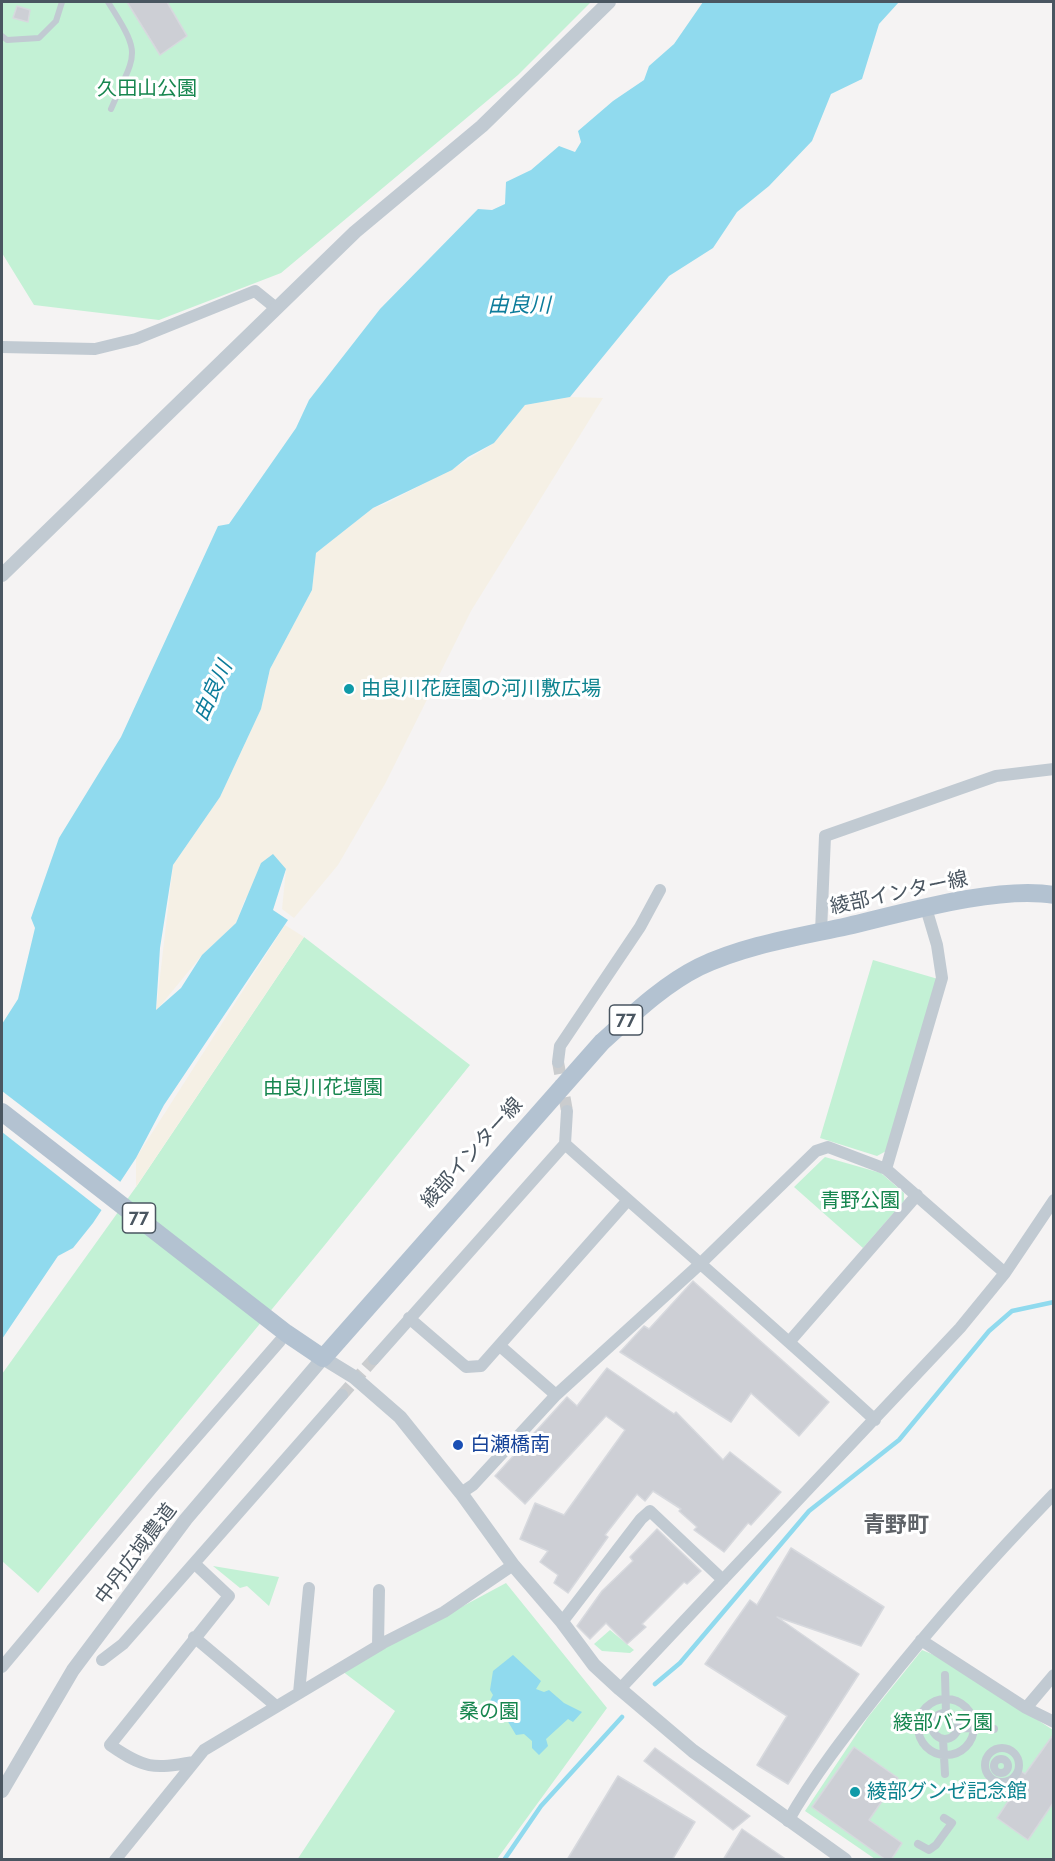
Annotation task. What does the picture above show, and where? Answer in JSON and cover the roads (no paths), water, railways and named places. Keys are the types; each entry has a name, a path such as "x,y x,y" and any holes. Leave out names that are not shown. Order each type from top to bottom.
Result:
{"main road":[{"name":"綾部インター線","path":"323,1358 602,1042 645,1003 698,968 751,947 926,908 1002,895 1037,892 1053,895"},
{"name":"77","path":"2,1112 278,1333 323,1358"}],"street":[{"path":"2,575 355,232 482,126 609,2"},
{"path":"2,347 95,349 136,339 255,291 276,308"},
{"path":"821,932 825,836 996,776 1053,769"},
{"path":"558,1062 560,1046 640,927 660,890"},
{"path":"886,1169 942,978 926,908"},
{"path":"374,1359 408,1318 565,1144 567,1111"},
{"path":"565,1144 699,1264 790,1341 875,1420"},
{"path":"461,1493 472,1485 556,1395 699,1264 816,1151 828,1147 886,1169 1005,1273"},
{"path":"790,1341 917,1196"},
{"path":"408,1318 466,1367 481,1366 628,1200"},
{"path":"620,1689 960,1328 1005,1273 1053,1200"},
{"path":"2,1666 152,1488 278,1333"},
{"path":"500,1346 556,1395"},
{"path":"323,1358 354,1377 400,1417 461,1493 513,1566 562,1622 594,1665 693,1751 845,1860"},
{"name":"中丹広域農道","path":"2,1791 73,1670 186,1519 323,1358"},
{"path":"102,1660 123,1644 342,1395"},
{"path":"788,1821 849,1730 921,1640 980,1570 1053,1494"},
{"path":"562,1622 641,1519 650,1511 723,1580"},
{"path":"194,1762 157,1768 135,1762 110,1745 229,1596 195,1564"},
{"path":"115,1860 204,1750 378,1646 444,1612 513,1566"},
{"path":"299,1693 309,1588"},
{"path":"378,1646 379,1590"},
{"path":"194,1637 276,1706"},
{"path":"921,1640 1026,1708 1053,1722"},
{"path":"945,1675 946,1713"},
{"path":"1026,1708 1053,1675"},
{"path":"946,1698 958,1700 965,1706 971,1713 974,1728 971,1740 965,1748 957,1753 944,1755 930,1750 923,1743 918,1727 924,1708 931,1702 946,1698"},
{"path":"946,1713 954,1716 958,1728 951,1738 943,1738 936,1735 933,1727 938,1716 946,1713"},
{"path":"895,1726 933,1727"},
{"path":"958,1728 994,1729"},
{"path":"943,1738 945,1774"},
{"path":"996,1749 1011,1751 1018,1759 1012,1772 1005,1782 992,1780 985,1768 989,1759 996,1749"},
{"path":"1005,1759 1011,1751"},
{"path":"989,1759 1005,1759"},
{"path":"989,1759 997,1772"},
{"path":"1005,1759 1012,1772"},
{"path":"997,1772 1012,1772"},
{"path":"992,1780 997,1772"},
{"path":"918,1844 929,1850 936,1845 952,1823 944,1818"}],"lane":[{"path":"2,36 7,40 39,38 56,21 62,2"},
{"path":"108,2 130,37 135,55 111,109"}],"water":[{"name":"由良川","path":"703,2 899,2 879,24 862,79 831,94 812,141 769,186 737,212 713,248 669,276 570,397 525,405 494,443 468,457 452,470 373,508 316,553 312,590 270,669 261,709 220,797 173,865 160,948 156,1010 181,988 202,955 236,923 261,863 273,854 286,869 273,910 288,920 164,1105 136,1158 93,1223 73,1248 58,1256 2,1339 2,1024 18,999 35,928 31,918 59,838 121,737 218,526 229,524 296,428 309,400 380,309 478,209 492,210 505,204 506,182 531,170 559,146 575,152 581,142 578,131 613,101 644,80 649,66 674,44"},
{"path":"513,1655 541,1681 536,1689 544,1692 549,1690 564,1703 582,1712 573,1722 568,1719 546,1739 548,1746 539,1755 532,1748 532,1741 524,1734 516,1735 507,1720 498,1720 489,1703 493,1695 490,1690 493,1671"}],"waterway":[{"path":"655,1684 680,1663 809,1511 899,1440 989,1331 1012,1311 1054,1302"},
{"path":"504,1860 541,1806 622,1717"}],"tunnel":[{"path":"558,1062 567,1111"},
{"path":"342,1395 374,1359"}],"place":[{"name":"由良川花庭園の河川敷広場","path":"349,689"},
{"name":"白瀬橋南","path":"458,1445"},
{"name":"綾部グンゼ記念館","path":"855,1792"}],"district":[{"name":"青野町","path":"896,1525"}],"park label":[{"name":"久田山公園","path":"147,89"},
{"name":"由良川花壇園","path":"323,1088"},
{"name":"青野公園","path":"860,1201"},
{"name":"桑の園","path":"489,1712"},
{"name":"綾部バラ園","path":"943,1723"}]}
